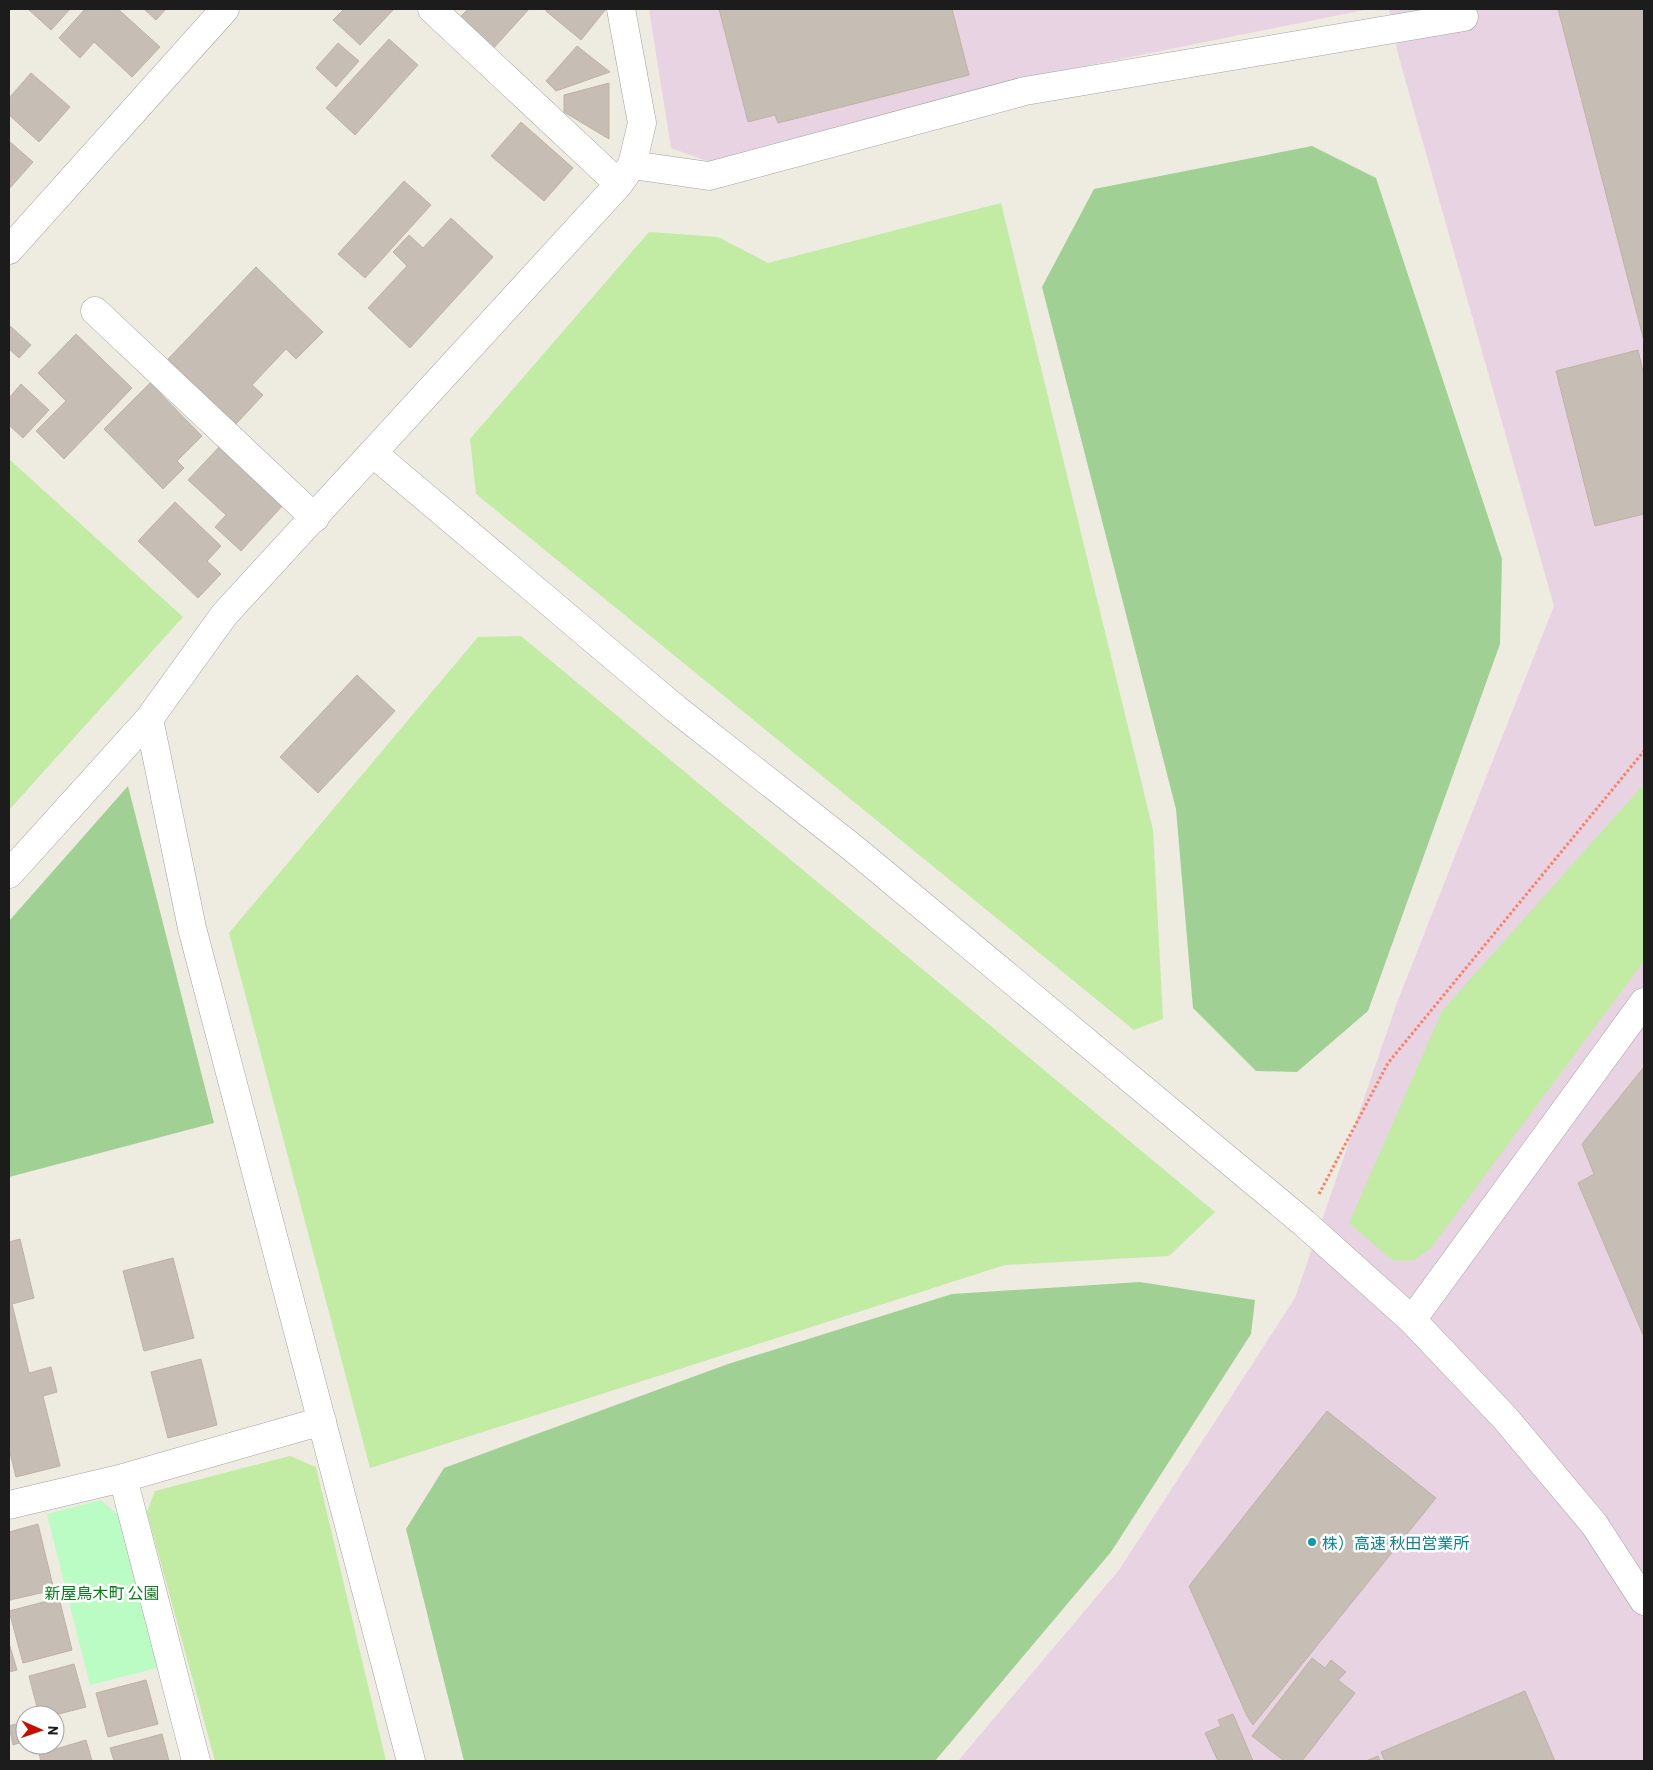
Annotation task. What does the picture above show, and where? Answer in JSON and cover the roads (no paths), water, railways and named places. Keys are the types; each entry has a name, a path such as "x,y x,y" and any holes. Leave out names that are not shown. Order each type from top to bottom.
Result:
{"street":[{"path":"9,250 225,9"},
{"path":"432,9 626,174 709,176 1025,90 1464,18"},
{"path":"9,874 148,719 224,615 374,454 626,174 642,123 621,9"},
{"path":"94,311 315,518"},
{"path":"374,454 676,709 853,848 1304,1223 1412,1320 1505,1418 1587,1516 1644,1601"},
{"path":"148,719 192,928 411,1761"},
{"path":"1412,1320 1644,1002"},
{"path":"9,1505 123,1478 322,1421"},
{"path":"123,1478 196,1761"}],"place":[{"name":"株）高速 秋田営業所","path":"1312,1542"}],"park label":[{"name":"新屋鳥木町 公園","path":"102,1592"}]}
